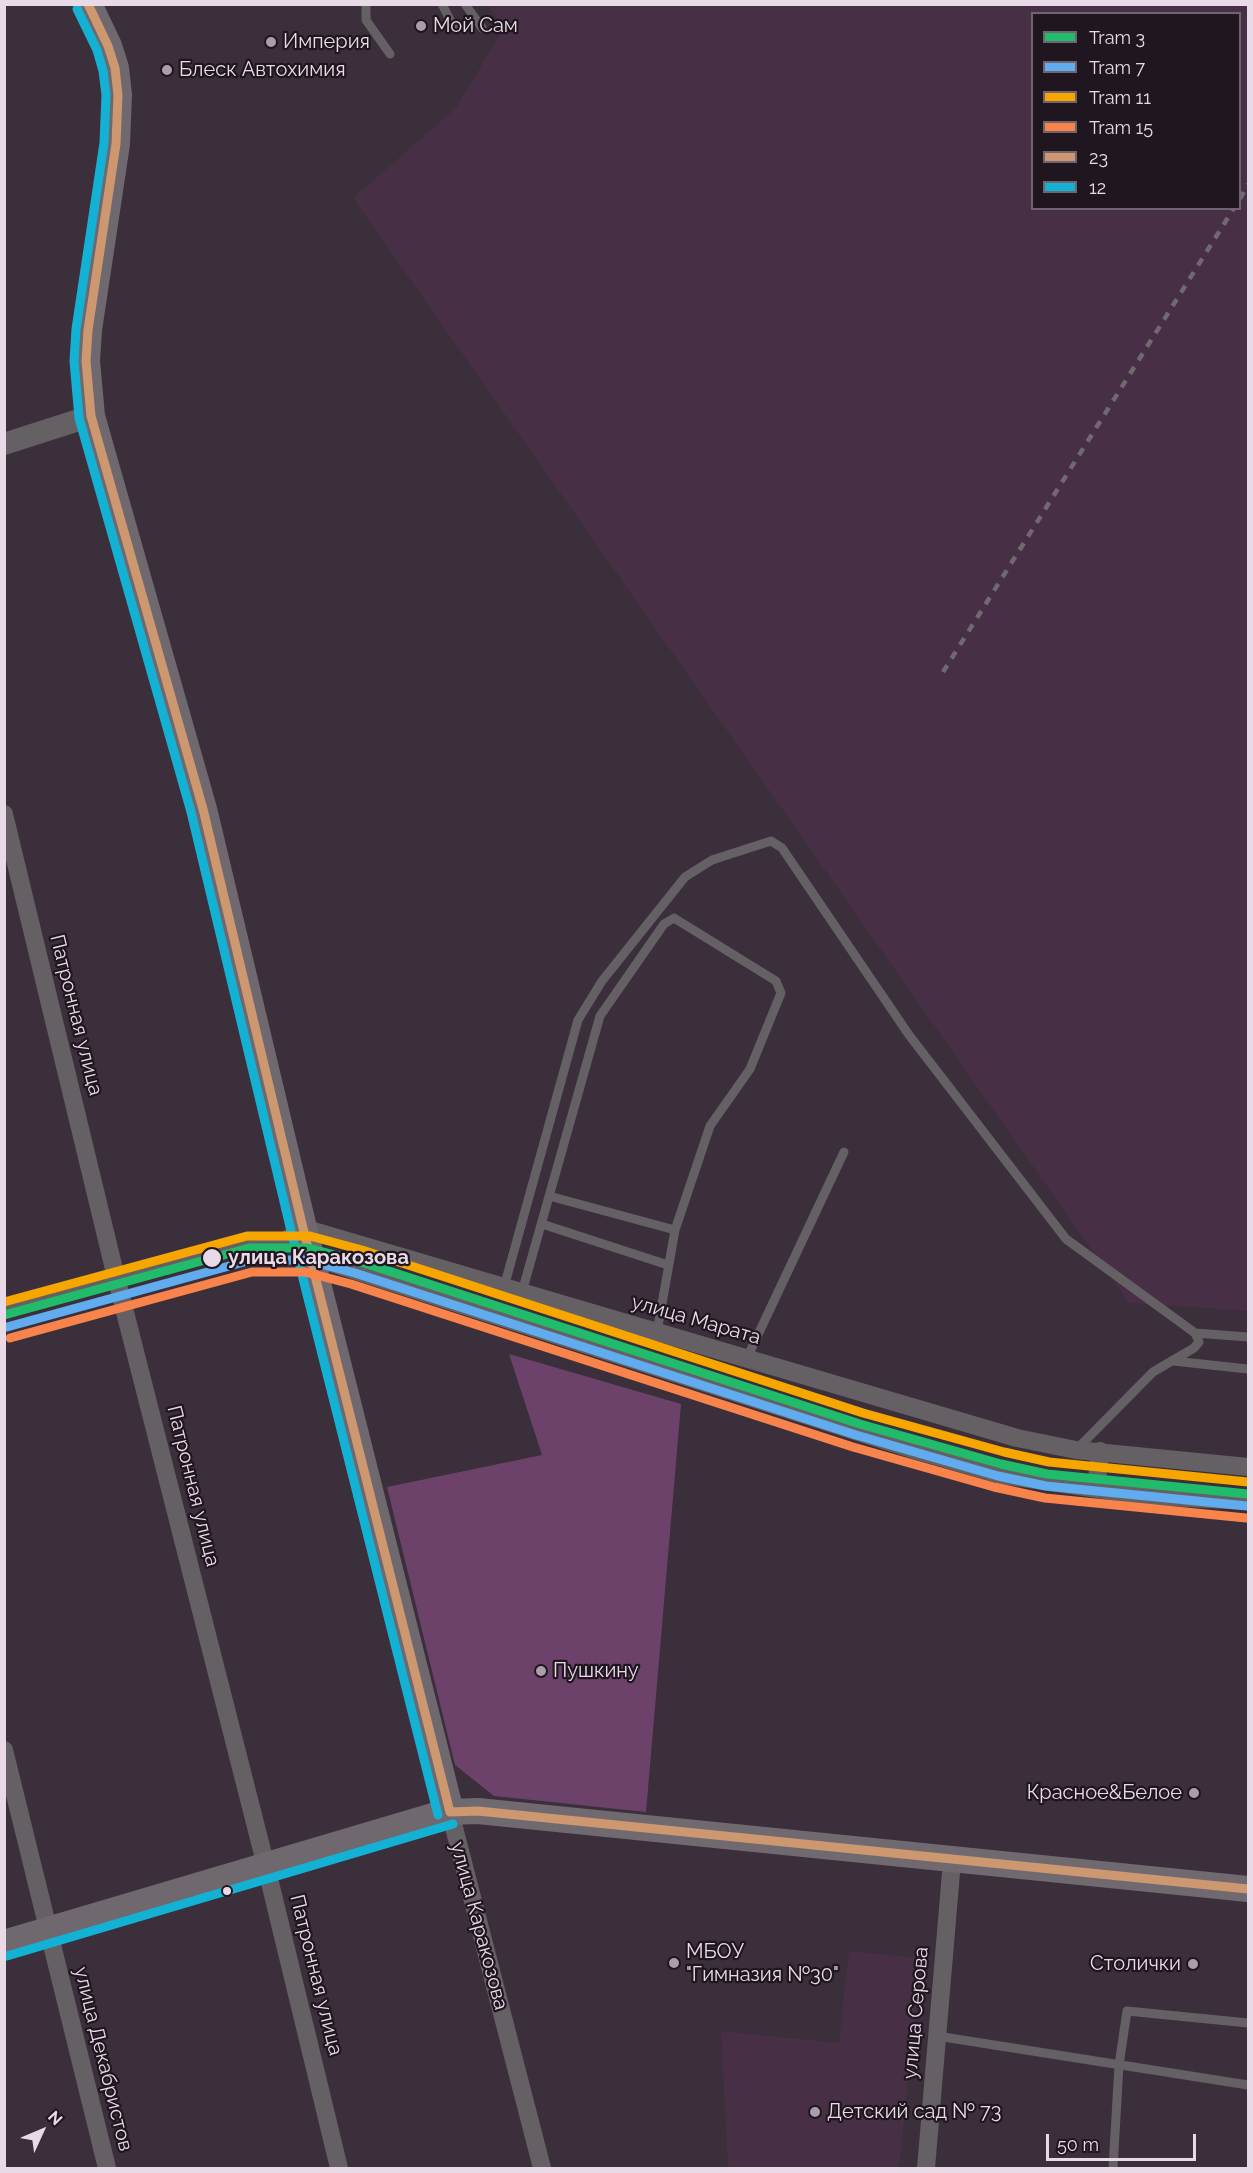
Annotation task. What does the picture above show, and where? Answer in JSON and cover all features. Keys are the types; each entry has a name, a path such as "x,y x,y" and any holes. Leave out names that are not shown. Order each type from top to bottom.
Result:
{"main road":[{"name":"улица Каракозова","path":"88,4 108,46 115,68 118,95 116,144 88,330 86,361 91,416 203,809 293,1235 310,1258 450,1812"},
{"path":"4,1944 450,1812 478,1811 952,1861 1248,1889"}],"street":[{"path":"4,444 91,416"},
{"name":"Патронная улица","path":"4,814 117,1280 266,1866 339,2169"},
{"name":"улица Марата","path":"4,1311 248,1243 293,1235 513,1289 1017,1438 1076,1450 1248,1467"},
{"path":"310,1258 908,1448 1002,1475 1146,1496 1248,1501"},
{"path":"1096,1489 1100,1451"},
{"name":"улица Декабристов","path":"4,1750 107,2169"},
{"name":"улица Каракозова","path":"450,1812 542,2169"},
{"name":"улица Серова","path":"926,2169 952,1861"}],"lane":[{"path":"366,4 366,20 390,54"},
{"path":"442,4 454,28"},
{"path":"465,4 482,28"},
{"path":"513,1289 578,1020 602,981 685,877 712,860 771,841 782,848 909,1035 1066,1239 1195,1333 1199,1342 1194,1348 1153,1372 1076,1450"},
{"path":"513,1289 542,1224 600,1016 664,924 674,918 776,981 781,993 750,1069 710,1126 675,1230 657,1332"},
{"path":"747,1358 844,1152"},
{"path":"549,1196 675,1230"},
{"path":"542,1224 668,1265"},
{"path":"1195,1333 1248,1337"},
{"path":"1173,1361 1248,1369"},
{"path":"1113,2169 1119,2065 1127,2011 1248,2023"},
{"path":"937,2036 1248,2085"}],"shaded area":[{"path":"488,5 1248,5 1248,1311 1129,1303 353,198 456,108 503,29"},
{"path":"509,1354 681,1404 646,1812 494,1796 455,1765 387,1487 542,1455"},
{"name":"Детский сад № 73","path":"849,1951 921,1958 899,2168 728,2168 721,2031 839,2043"}],"railway":[{"path":"1241,197 1248,184"},
{"path":"943,672 1233,210"}],"tram line":[{"name":"11","path":"4,1302 247,1236 310,1236 362,1250 863,1413 1004,1452 1049,1462 1248,1482"},
{"name":"3","path":"4,1315 249,1248 308,1248 358,1261 860,1424 1001,1464 1047,1474 1248,1494"},
{"name":"7","path":"7,1327 251,1260 306,1260 355,1273 856,1435 998,1476 1046,1486 1247,1506"},
{"name":"15","path":"10,1338 252,1272 305,1272 351,1284 853,1447 994,1487 1045,1498 1246,1518"}],"transit line":[{"name":"23","path":"88,4 108,46 115,68 118,95 116,144 88,330 86,361 91,416 203,809 303,1228 450,1812"},
{"name":"12","path":"77,9 97,50 106,95 104,143 76,329 74,361 79,418 191,812 291,1231 438,1815"},
{"name":"23","path":"450,1812 478,1811 1248,1889"},
{"name":"12","path":"7,1956 453,1824"}],"place":[{"name":"Мой Сам","path":"421,26"},
{"name":"Империя","path":"271,42"},
{"name":"Блеск Автохимия","path":"167,70"},
{"name":"улица Каракозова","path":"212,1258"},
{"name":"Пушкину","path":"541,1671"},
{"name":"Красное&Белое","path":"1194,1793"},
{"name":"МБОУ \"Гимназия №30\"","path":"674,1963"},
{"name":"Столички","path":"1193,1964"},
{"name":"Детский сад № 73","path":"815,2112"}]}
